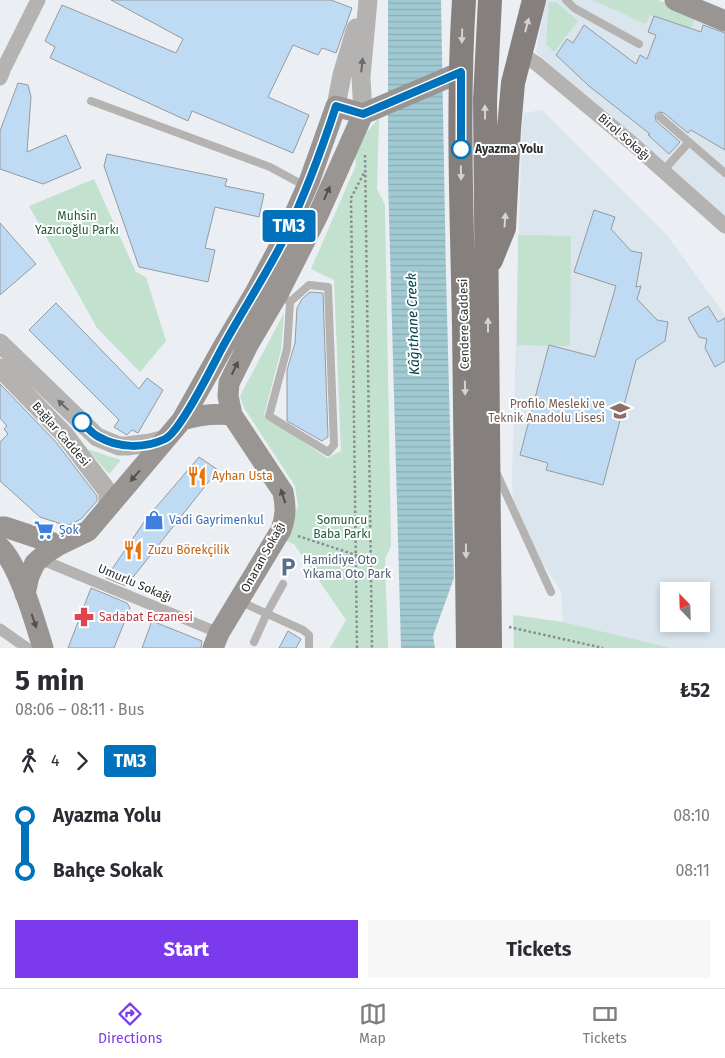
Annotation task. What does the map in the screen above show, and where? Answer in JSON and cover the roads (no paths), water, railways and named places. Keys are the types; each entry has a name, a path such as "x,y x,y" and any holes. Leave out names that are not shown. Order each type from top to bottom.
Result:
{"main road":[{"name":"Cendere Caddesi","path":"464,0 453,75 468,648"},
{"name":"Cendere Caddesi","path":"490,0 485,100 490,648"},
{"path":"488,266 504,228 512,92 534,0"},
{"path":"676,0 725,21"},
{"path":"25,594 29,576 35,563 59,545 88,531 182,420 283,240 306,187 336,106 372,110 453,75"},
{"path":"182,420 213,413 232,415 228,396 229,383 248,345 284,298 318,214 372,110"},
{"name":"Onaran Sokağı","path":"216,640 281,530 286,516 283,492 232,415"},
{"path":"43,648 25,594 1,535 59,545"}],"street":[{"path":"0,78 38,0"},
{"path":"336,106 342,75 354,42 360,0"},
{"path":"368,0 361,77 372,110"},
{"name":"Birol Sokağı","path":"520,53 537,64 725,226"},
{"name":"Bağlar Caddesi","path":"0,344 97,437 119,446 150,443 166,439"},
{"name":"Bağlar Caddesi","path":"0,368 64,434 108,492 108,507"},
{"name":"Umurlu Sokağı","path":"40,559 216,640"},
{"path":"0,629 27,648"}],"lane":[{"path":"566,0 574,8 639,44"},
{"path":"91,101 270,167 306,187"},
{"path":"660,118 725,173"},
{"path":"663,171 689,142"},
{"path":"309,285 328,287 334,445 328,452 269,416 287,349 284,298 309,285"},
{"path":"489,457 551,592"},
{"path":"254,642 267,613 284,584"},
{"path":"239,600 303,630 309,635 309,648"}],"water":[{"name":"Kâğıthane Creek","path":"388,0 441,0 454,578 433,636 435,648 401,648 388,180"}],"place":[{"name":"Ayazma Yolu","path":"461,149"},
{"name":"Profilo Mesleki ve Teknik Anadolu Lisesi","path":"620,411"},
{"name":"Ayhan Usta","path":"197,476"},
{"name":"Vadi Gayrimenkul","path":"154,520"},
{"name":"Şok","path":"44,530"},
{"name":"Zuzu Börekçilik","path":"133,550"},
{"name":"Hamidiye Oto Yıkama Oto Park","path":"288,567"},
{"name":"Sadabat Eczanesi","path":"84,617"}],"park label":[{"name":"Muhsin Yazıcıoğlu Parkı","path":"77,223"},
{"name":"Somuncu Baba Parkı","path":"342,527"}]}
